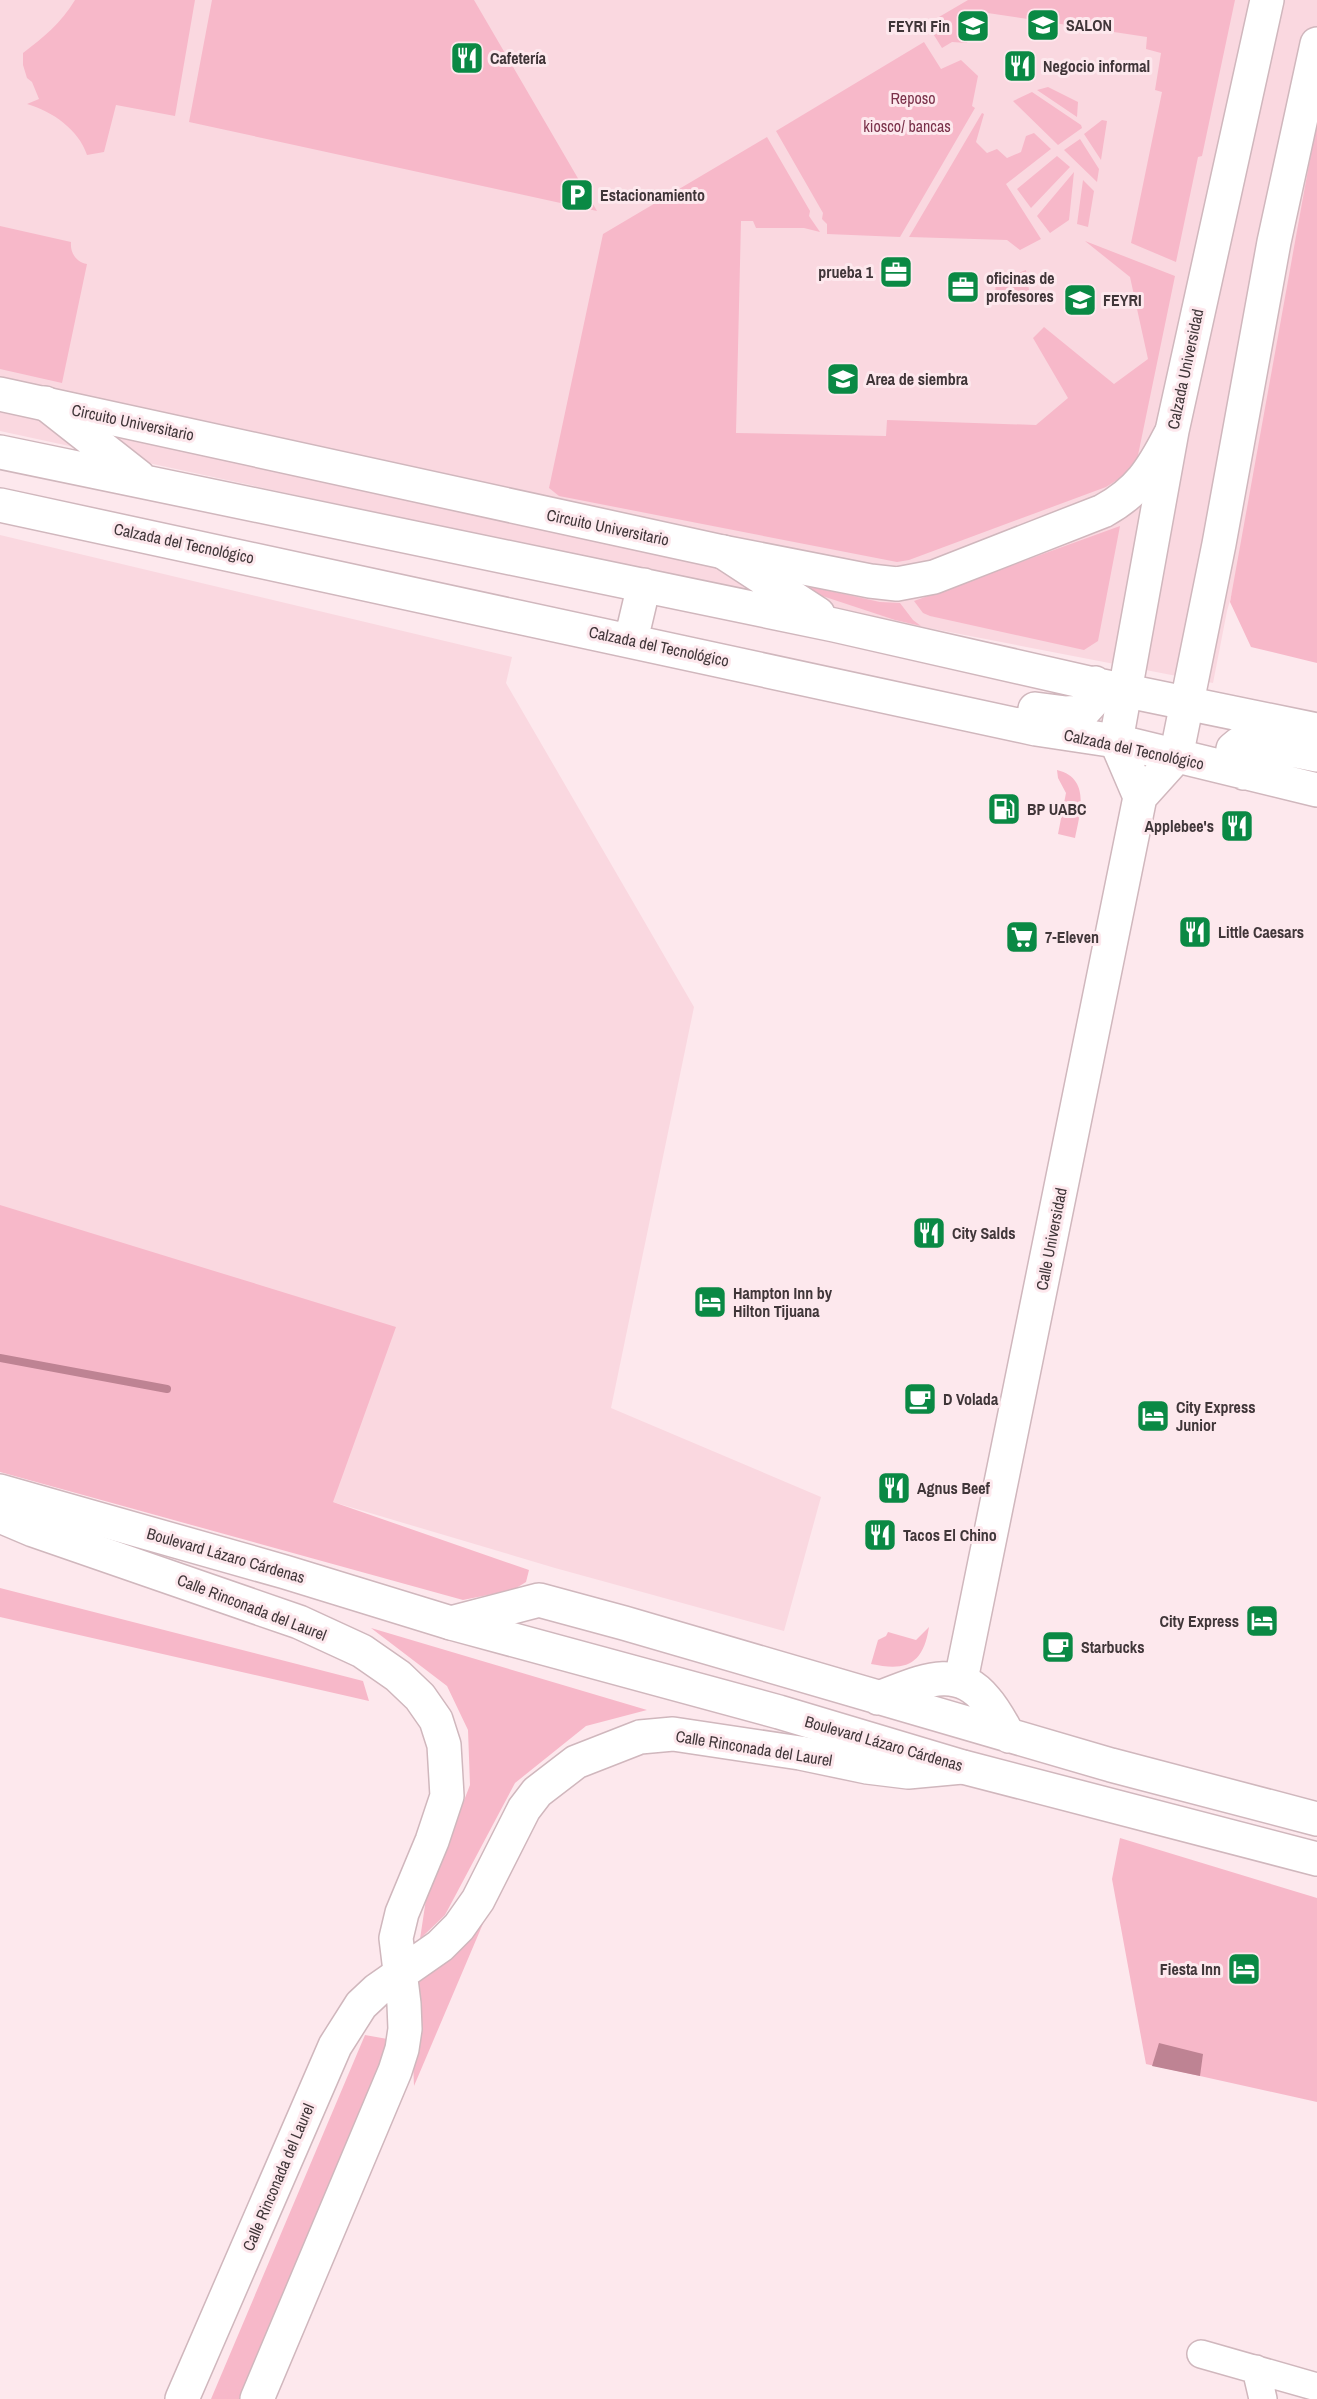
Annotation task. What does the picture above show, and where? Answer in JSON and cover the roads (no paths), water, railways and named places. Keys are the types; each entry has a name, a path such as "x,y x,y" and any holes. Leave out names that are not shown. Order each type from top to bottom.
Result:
{"main road":[{"name":"Calzada Universidad","path":"1116,741 1109,686 1172,431 1267,0"},
{"path":"1116,741 1140,797 1176,757 1219,544 1271,256 1317,44"},
{"name":"Circuito Universitario","path":"0,393 723,552 870,581 897,584 934,577 1103,511 1122,501 1136,489 1153,468 1172,431"},
{"path":"45,403 146,482"},
{"path":"0,452 834,625 1187,704 1317,730"},
{"name":"Calzada del Tecnológico","path":"0,505 1036,729 1116,741 1317,790"},
{"path":"723,552 834,625"},
{"path":"631,640 644,585"},
{"path":"959,712 978,701 1066,713 1083,712 1109,686"},
{"path":"1244,773 1232,755 1233,749 1247,741 1317,755"},
{"name":"Calle Universidad","path":"961,1680 994,1529 1140,797"},
{"name":"Boulevard Lázaro Cárdenas","path":"0,1491 285,1572 451,1623 779,1712 963,1767 1317,1859"},
{"name":"Calle Rinconada del Laurel","path":"0,1516 33,1530 299,1622 362,1651 398,1676 420,1697 435,1720 444,1745 447,1796 432,1841 402,1913 396,1938 405,2029 402,2049 395,2071 257,2399"},
{"path":"451,1623 539,1600 1010,1736 1317,1819"},
{"path":"878,1698 935,1678 961,1680 975,1688 987,1700 1010,1736"},
{"name":"Calle Rinconada del Laurel","path":"182,2399 335,2046 361,2004 401,1972 440,1946 459,1928 478,1900 524,1809 537,1792 576,1762 640,1737 673,1734 908,1772 963,1767"}],"street":[{"path":"1201,2354 1317,2387"},
{"path":"1256,2369 1263,2399"}],"waterway":[{"path":"0,1358 167,1389"}],"place":[{"name":"SALON","path":"1043,25"},
{"name":"FEYRI Fin","path":"973,26"},
{"name":"Cafetería","path":"467,58"},
{"name":"Negocio informal","path":"1020,66"},
{"name":"Estacionamiento","path":"577,195"},
{"name":"prueba 1","path":"896,272"},
{"name":"oficinas de profesores","path":"963,287"},
{"name":"FEYRI","path":"1080,300"},
{"name":"Area de siembra","path":"843,379"},
{"name":"BP UABC","path":"1004,809"},
{"name":"Applebee's","path":"1237,826"},
{"name":"Little Caesars","path":"1195,932"},
{"name":"7-Eleven","path":"1022,937"},
{"name":"City Salds","path":"929,1233"},
{"name":"Hampton Inn by Hilton Tijuana","path":"710,1302"},
{"name":"D Volada","path":"920,1399"},
{"name":"City Express Junior","path":"1153,1416"},
{"name":"Agnus Beef","path":"894,1488"},
{"name":"Tacos El Chino","path":"880,1535"},
{"name":"City Express","path":"1262,1621"},
{"name":"Starbucks","path":"1058,1647"},
{"name":"Fiesta Inn","path":"1244,1969"}],"park label":[{"name":"Reposo","path":"913,98"},
{"name":"kiosco/ bancas","path":"907,126"}]}
